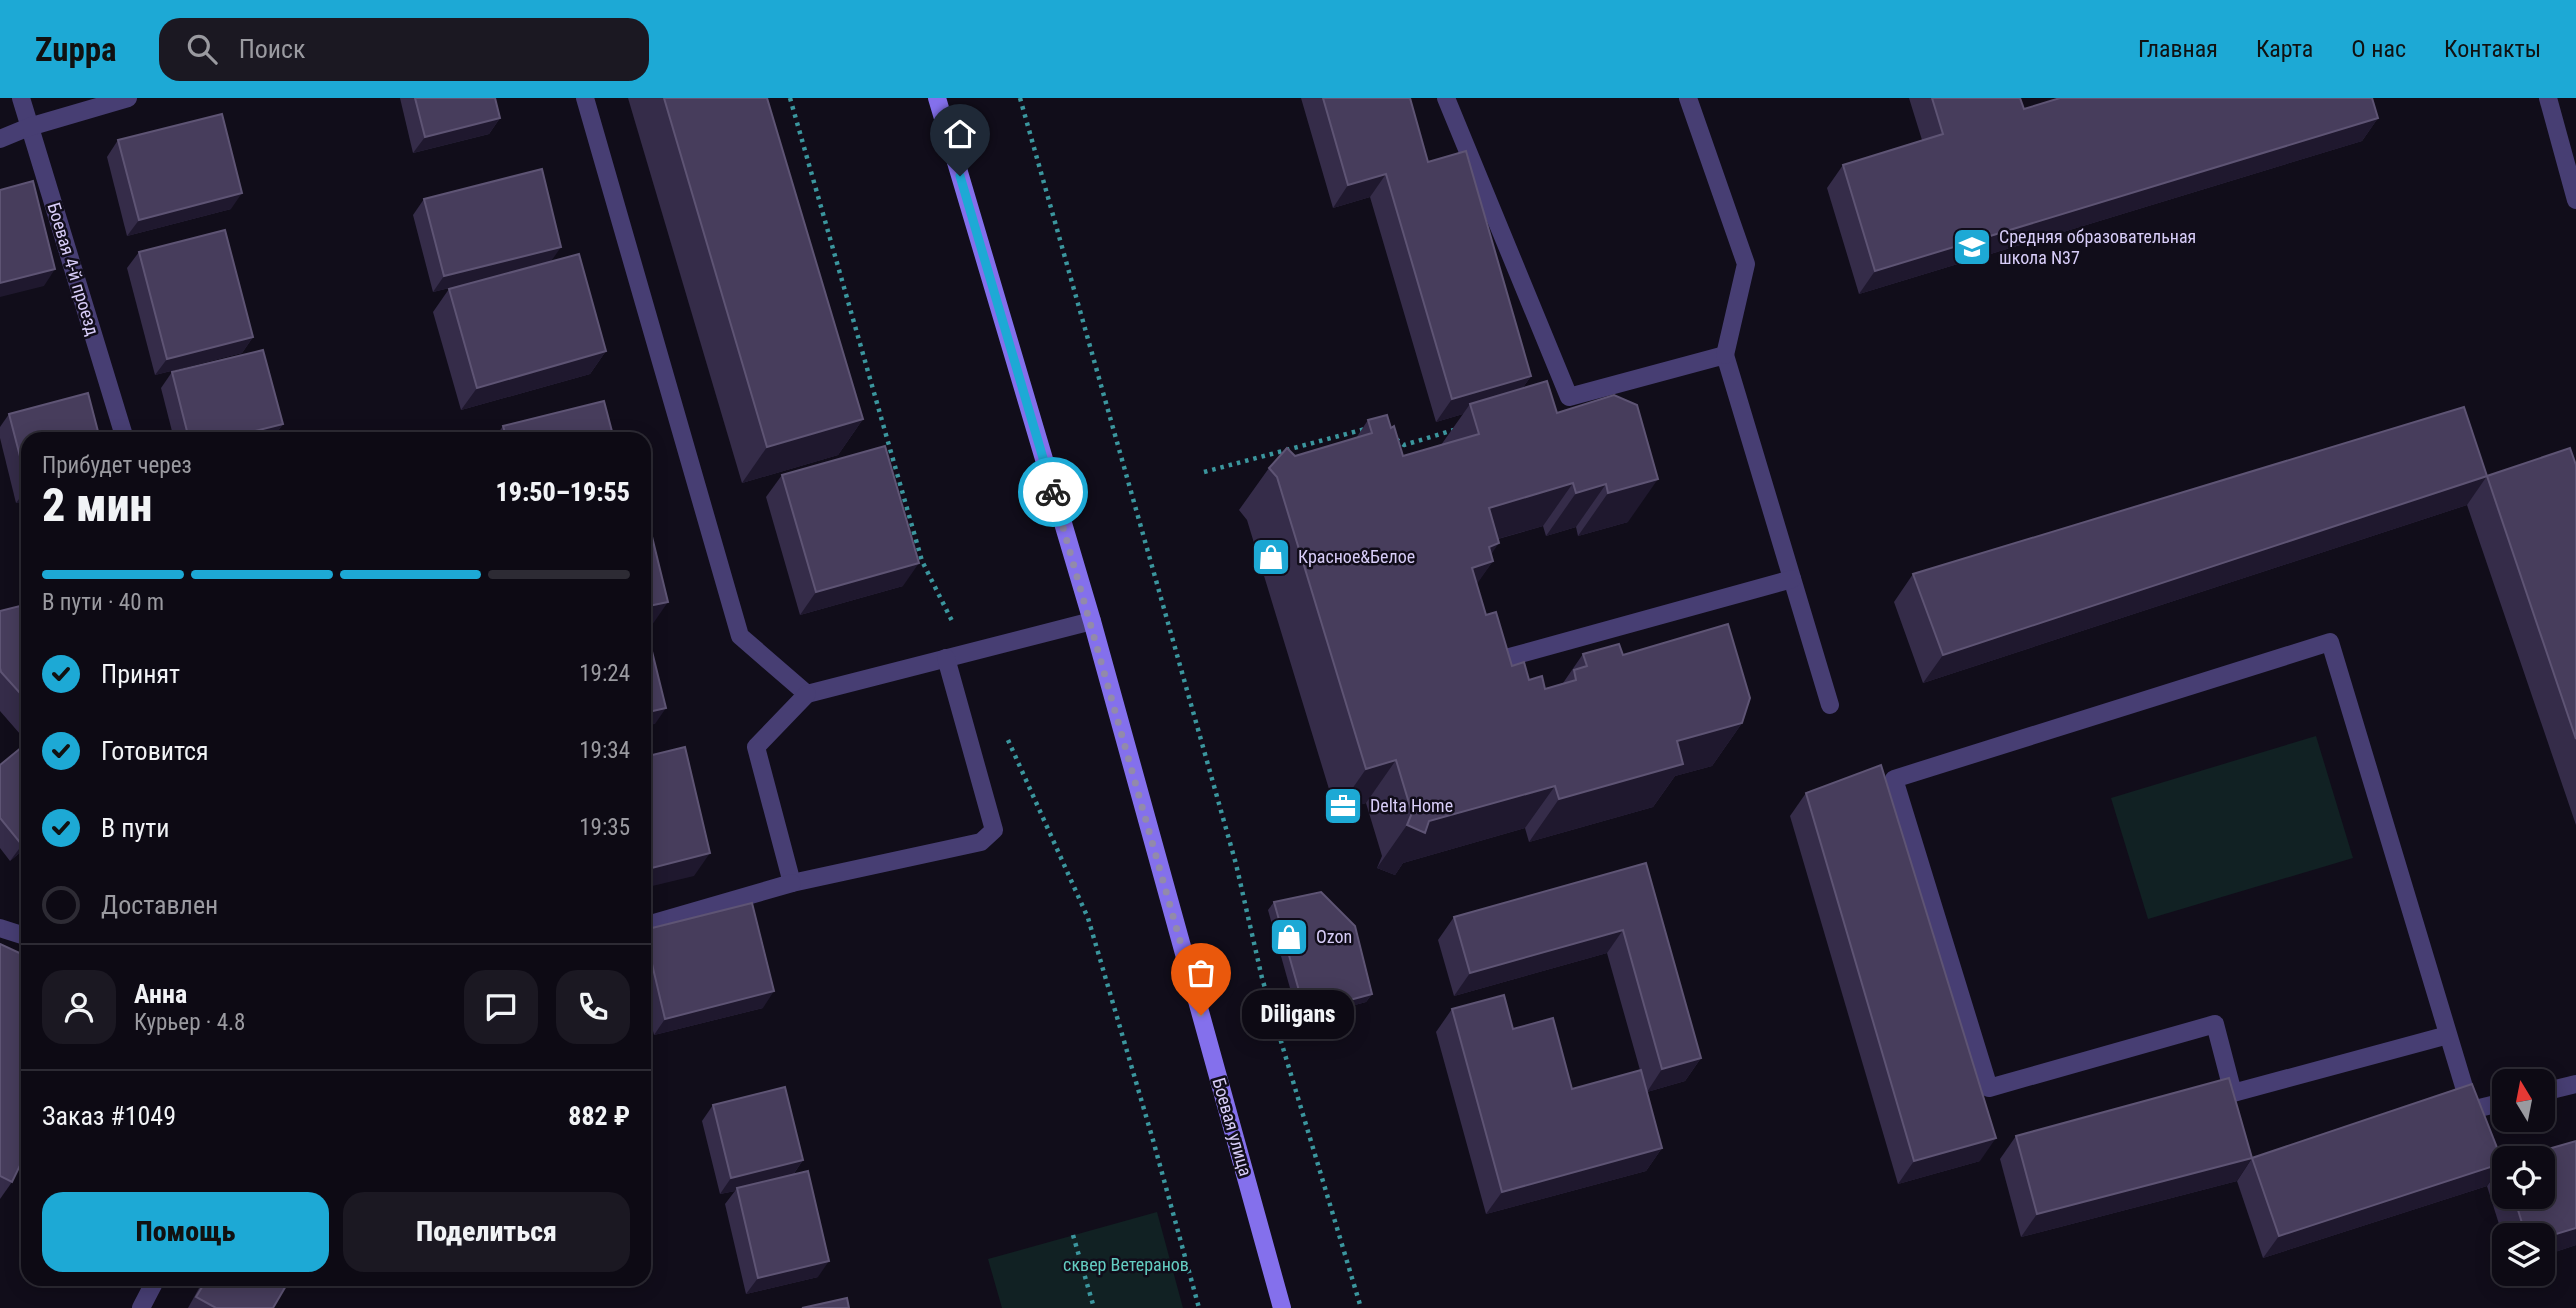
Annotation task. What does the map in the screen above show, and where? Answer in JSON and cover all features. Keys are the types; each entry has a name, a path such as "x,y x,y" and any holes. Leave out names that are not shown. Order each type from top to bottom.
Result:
{"main road":[{"name":"Боевая улица","path":"937,98 1091,621 1283,1308"}],"street":[{"name":"Боевая 4-й проезд","path":"21,98 123,432"},
{"path":"0,139 29,127 128,98"},
{"path":"585,98 740,636 807,694"},
{"path":"1446,98 1569,397 1725,355"},
{"path":"1688,98 1746,264 1725,355 1830,705"},
{"path":"2548,98 2576,200"},
{"path":"1506,658 1792,579"},
{"path":"792,883 756,747 807,694 1091,621"},
{"path":"2448,1035 2233,1093 2215,1024 1989,1088 1894,779 2330,642 2471,1110 2492,1105"},
{"path":"651,924 792,883 981,842 994,830 946,658"},
{"path":"0,928 21,935"},
{"path":"2555,1090 2576,1084"},
{"path":"141,1308 152,1286"}],"path":[{"path":"1020,98 1236,864 1262,978 1361,1308"},
{"path":"1205,472 1377,425"},
{"path":"1386,432 1404,445 1455,430"},
{"path":"1153,1140 1199,1308"},
{"path":"1073,1235 1094,1308"}],"green space":[{"path":"2316,736 2353,858 2148,919 2111,798"},
{"name":"сквер Ветеранов","path":"1157,1212 1183,1308 1002,1308 988,1259"}],"building":[{"path":"415,98 495,98 500,118 425,137"},
{"path":"664,98 767,98 863,419 767,447"},
{"path":"1323,98 1410,98 1428,162 1466,151 1531,376 1452,399 1386,174 1348,185"},
{"path":"1932,98 2020,98 2024,109 2060,98 2372,98 2378,118 1875,271 1843,165 1943,134"},
{"path":"222,114 242,193 139,220 118,140"},
{"path":"542,169 561,247 444,276 424,199"},
{"path":"33,181 55,269 0,283 0,190"},
{"path":"225,230 253,337 167,359 139,252"},
{"path":"579,254 606,351 477,388 449,289"},
{"path":"263,350 283,424 251,432 187,432 172,372"},
{"path":"1547,381 1557,413 1614,395 1637,405 1658,479 1608,493 1606,484 1576,493 1573,483 1489,508 1499,543 1489,547 1493,561 1472,568 1486,615 1496,612 1512,666 1524,662 1529,680 1542,676 1545,689 1576,680 1574,670 1587,666 1583,654 1619,644 1623,655 1728,624 1750,698 1742,723 1677,741 1683,764 1559,799 1555,786 1429,821 1425,833 1407,825 1412,813 1396,760 1366,769 1277,477 1269,468 1287,448 1295,456 1372,433 1368,420 1387,415 1391,428 1394,426 1403,456 1479,434 1470,404"},
{"path":"88,393 98,432 21,432 21,460 9,414"},
{"path":"604,401 612,432 505,432 503,426"},
{"path":"2464,407 2487,476 1943,655 1913,574"},
{"path":"885,446 919,563 816,592 782,475"},
{"path":"2570,448 2576,465 2576,739 2487,476"},
{"path":"651,533 668,602 651,606"},
{"path":"21,606 21,694 1,672 0,611"},
{"path":"651,647 666,708 651,711"},
{"path":"685,747 710,853 651,868 651,755"},
{"path":"21,748 21,844 0,818 0,765"},
{"path":"1881,765 1996,1138 1914,1161 1806,793"},
{"path":"1646,863 1701,1058 1662,1069 1623,930 1470,973 1454,917"},
{"path":"1321,892 1355,926 1372,994 1305,1012 1274,902"},
{"path":"752,903 774,991 665,1019 651,960 651,928"},
{"path":"0,944 21,954 21,1163 12,1182 0,1176"},
{"path":"1504,995 1513,1029 1553,1018 1572,1089 1641,1070 1662,1148 1502,1192 1452,1009"},
{"path":"2229,1078 2252,1158 2037,1214 2016,1136"},
{"path":"2472,1084 2496,1146 2492,1146 2492,1167 2279,1236 2252,1158"},
{"path":"785,1087 803,1160 731,1178 713,1105"},
{"path":"2576,1141 2576,1228 2555,1234 2555,1223 2522,1223 2518,1209 2555,1209 2555,1147"},
{"path":"808,1171 829,1261 758,1278 737,1188"},
{"path":"203,1286 286,1286 273,1308 216,1308 196,1297"},
{"path":"847,1298 849,1308 802,1308"}],"way so far":[{"path":"1053,492 1201,1015"}],"place":[{"name":"Средняя образовательная школа N37","path":"1972,247"},
{"name":"Красное&Белое","path":"1271,557"},
{"name":"Delta Home","path":"1343,806"},
{"name":"Ozon","path":"1289,937"},
{"name":"Diligans","path":"1201,1015"}],"route":[{"path":"960,176 1053,492"}]}
